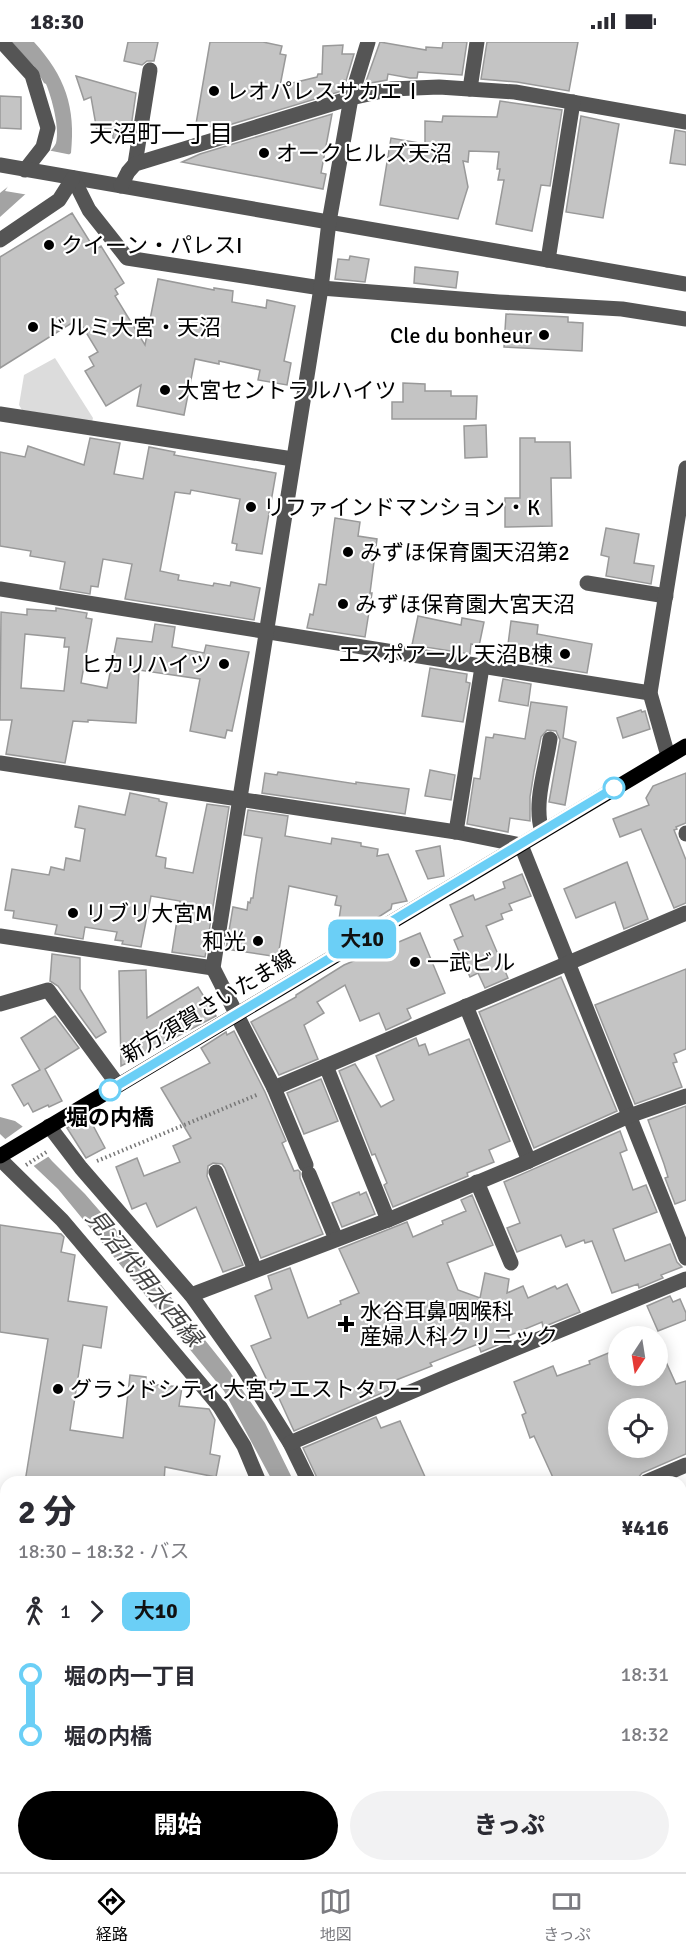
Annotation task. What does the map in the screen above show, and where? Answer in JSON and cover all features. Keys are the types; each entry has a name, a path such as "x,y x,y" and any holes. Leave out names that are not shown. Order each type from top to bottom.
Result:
{"main road":[{"name":"新方須賀さいたま線","path":"3,1155 686,746"}],"street":[{"path":"2,42 32,75 48,128 43,147 23,170"},
{"path":"336,1239 274,1088 213,968 321,288 329,222 351,98 368,42"},
{"path":"470,89 477,42"},
{"path":"135,164 150,70"},
{"path":"121,186 128,171 135,164 351,98 391,89 439,87 515,92 686,122"},
{"path":"548,260 573,102"},
{"path":"0,165 686,284"},
{"path":"0,240 59,200 68,178"},
{"path":"68,178 89,210 127,258 321,288 622,309 686,319"},
{"path":"0,414 293,459"},
{"path":"668,756 650,693 686,468"},
{"path":"670,567 686,569"},
{"path":"586,583 666,596"},
{"path":"0,589 650,693"},
{"path":"456,832 482,667"},
{"path":"542,832 539,822 539,805 550,739"},
{"path":"0,763 456,832 520,844 686,1258"},
{"path":"274,1088 686,913"},
{"path":"0,936 213,968"},
{"path":"0,1004 48,990 118,1085"},
{"path":"466,1006 529,1161"},
{"path":"326,1066 388,1220"},
{"path":"191,1295 388,1220 629,1116 686,1096"},
{"path":"45,1128 191,1295 243,1368 290,1443 306,1476"},
{"path":"3,1155 62,1220 220,1407 244,1446 256,1476"},
{"path":"216,1172 255,1270"},
{"path":"477,1182 511,1263"},
{"path":"290,1443 686,1279"},
{"path":"660,1476 686,1465"}],"path":[{"path":"81,1168 274,1088"},
{"path":"22,1167 54,1147"}],"shaded area":[{"path":"55,358 93,418 92,422 22,410 19,405 24,375"}],"water":[{"path":"11,42 34,42 54,67 70,107 71,153 0,217 0,193 47,154 56,143 57,137 55,114 46,84 34,66"},
{"name":"見沼代用水西縁","path":"0,1117 15,1121 22,1126 131,1247 228,1369 265,1423 291,1476 270,1476 224,1391 58,1189 0,1134"}],"pier":[{"path":"47,150 72,155 29,195 5,191 13,178"},
{"name":"堀の内橋","path":"25,1125 51,1155 32,1167 4,1140"}],"building":[{"path":"128,42 158,42 154,61 147,61 142,65 124,61"},
{"path":"210,42 263,42 282,46 280,54 286,55 280,86 322,74 323,46 343,45 342,54 354,54 342,91 219,128 196,124"},
{"path":"380,42 426,50 426,47 442,48 443,42 467,42 462,75 418,72 417,78 410,78 388,74 387,80 365,84"},
{"path":"487,42 578,42 569,91 517,82 481,79"},
{"path":"76,76 136,93 129,141 113,138 113,133 97,131 91,97 84,100"},
{"path":"0,96 21,97 21,129 0,128"},
{"path":"500,101 562,110 550,186 541,185 532,231 496,224 504,180 498,180 499,152 469,151 468,162 463,161 468,187 458,219 380,205 391,138 425,144 425,121 442,122 443,116 497,117"},
{"name":"オークヒルズ天沼","path":"332,114 321,173 326,174 323,189 182,162 200,154"},
{"path":"581,116 619,124 603,218 566,212"},
{"path":"675,130 686,132 686,165 670,163"},
{"path":"72,213 95,250 101,246 124,283 115,289 118,294 115,296 145,345 158,279 214,290 214,288 233,291 232,302 266,308 267,300 295,306 284,361 291,363 287,385 258,380 260,370 219,361 219,364 195,359 184,415 137,406 141,385 106,406 85,371 94,366 89,357 98,352 78,319 0,368 0,257"},
{"path":"350,256 369,259 365,282 335,279 338,259 349,260"},
{"path":"415,267 458,272 456,288 414,283"},
{"name":"Cle du bonheur","path":"506,314 568,317 568,322 583,323 582,351 504,347"},
{"path":"403,383 425,384 425,391 451,391 451,396 477,396 476,419 392,419 392,402 403,402"},
{"path":"486,425 487,457 465,458 464,426"},
{"path":"90,438 120,443 114,474 143,479 149,447 175,452 174,455 276,473 262,554 236,550 237,544 232,543 240,499 191,490 190,494 175,492 160,571 179,575 178,580 213,586 214,583 230,586 231,582 260,588 254,620 125,599 132,564 103,559 98,587 91,586 90,594 60,589 65,562 30,556 31,551 0,546 0,452 25,457 28,446 84,465"},
{"path":"520,438 535,438 535,442 570,442 571,478 551,478 552,526 505,527 505,498 520,498"},
{"path":"335,518 360,522 358,536 377,539 365,637 307,628 310,614 313,615 319,584 326,585"},
{"path":"606,528 639,534 634,563 654,566 651,584 606,576 609,557 601,555"},
{"path":"56,608 87,613 86,618 92,619 81,683 107,688 117,638 152,642 155,624 175,627 172,647 204,653 206,645 249,652 232,731 227,730 225,738 190,731 200,679 139,670 136,723 73,721 65,763 6,754 12,720 0,720 1,612 27,615 27,609 56,611","holes":["25,634 65,638 64,647 69,647 64,691 21,688"]},
{"path":"418,616 461,625 462,618 484,622 479,646 471,644 470,654 412,645"},
{"path":"511,621 538,625 537,634 592,644 587,673 506,660"},
{"path":"430,668 467,674 466,682 470,683 463,722 422,716"},
{"path":"503,679 531,684 528,706 499,701"},
{"path":"531,702 567,707 563,738 576,742 565,805 549,802 560,740 556,731 547,730 541,737 534,772 530,797 530,821 510,818 508,832 467,824 474,778 480,779 486,737 493,738 494,734 525,739"},
{"path":"641,710 645,711 650,729 623,738 617,718"},
{"path":"430,770 455,775 451,800 425,796"},
{"path":"278,772 356,784 356,782 409,789 405,814 262,793 265,773 277,775"},
{"path":"686,773 686,823 674,830 686,860 686,903 674,908 641,829 620,837 613,819 649,805 646,798 653,786"},
{"path":"130,793 167,803 156,856 166,858 165,868 193,873 207,804 229,807 205,957 172,952 180,901 151,896 141,947 122,944 123,941 115,940 117,932 85,927 83,939 55,934 57,925 13,918 14,911 5,910 12,869 49,875 51,867 64,870 66,858 80,861 85,829 75,827 79,806 125,815"},
{"path":"248,810 288,816 285,836 331,844 332,838 361,843 361,846 378,849 377,856 388,854 407,901 392,904 391,909 346,938 348,928 338,926 341,906 335,905 337,896 289,886 278,957 226,949 233,907 247,910 248,902 250,903 253,898 262,838 244,835"},
{"path":"440,846 444,876 428,879 416,851"},
{"path":"627,862 648,919 624,929 615,902 576,918 564,889"},
{"path":"522,874 531,896 509,904 512,910 501,914 503,919 486,926 508,978 485,988 478,973 470,977 454,940 463,936 450,905 473,895 475,900 505,888 503,882"},
{"path":"420,933 445,993 407,1009 411,1018 386,1030 379,1013 360,1021 345,985 317,1002 324,1013 304,1025 318,1059 279,1075 251,1022 296,997 344,965"},
{"path":"52,954 80,958 80,989 106,1032 96,1038 58,986 50,981"},
{"path":"686,969 686,1049 674,1054 677,1062 673,1063 682,1087 635,1104 595,1005"},
{"path":"146,970 147,1018 198,987 216,1016 121,1066 119,971"},
{"path":"561,977 617,1111 534,1148 479,1012"},
{"path":"55,1016 79,1048 45,1069 62,1101 33,1112 28,1103 24,1106 12,1085 40,1070 21,1038"},
{"path":"234,1031 265,1092 286,1141 282,1143 294,1171 300,1172 300,1178 323,1234 261,1258 225,1168 222,1164 213,1163 208,1166 207,1176 243,1265 223,1272 196,1207 157,1227 146,1203 132,1209 116,1167 137,1158 144,1176 180,1162 173,1146 191,1138 161,1088 210,1063 201,1048 226,1032 227,1035"},
{"path":"416,1038 419,1046 425,1044 429,1055 469,1039 510,1141 489,1150 494,1162 467,1173 468,1176 393,1207 384,1185 387,1183 375,1154 372,1155 339,1071 355,1064 381,1107 394,1100 376,1056"},
{"path":"321,1079 338,1121 304,1134 287,1093"},
{"path":"686,1106 686,1200 675,1204 648,1120"},
{"path":"88,1116 105,1148 86,1158 67,1128"},
{"path":"620,1131 627,1150 620,1153 633,1190 646,1185 657,1212 613,1229 625,1261 670,1244 677,1262 682,1267 661,1275 663,1278 639,1288 638,1284 612,1293 592,1241 585,1243 584,1240 566,1247 561,1235 517,1252 507,1228 520,1223 504,1182"},
{"path":"359,1192 360,1195 366,1192 375,1214 342,1227 332,1203"},
{"path":"472,1195 493,1245 447,1263 458,1290 480,1298 485,1273 509,1279 507,1293 523,1286 528,1298 555,1286 557,1289 567,1284 580,1312 543,1327 542,1322 508,1336 510,1340 481,1352 478,1344 430,1363 432,1366 386,1384 389,1390 294,1431 278,1396 275,1398 251,1346 271,1338 255,1296 272,1289 268,1276 290,1268 308,1318 341,1304 340,1301 359,1293 339,1249 407,1222 413,1237 466,1211 461,1200"},
{"path":"0,1225 61,1234 64,1237 61,1252 75,1255 68,1301 107,1307 101,1348 83,1345 70,1430 123,1438 130,1375 146,1377 146,1384 182,1387 179,1406 209,1409 215,1420 210,1454 220,1456 216,1476 165,1467 164,1476 26,1476 48,1339 0,1332"},
{"path":"670,1296 673,1302 680,1299 686,1313 686,1320 668,1327 656,1326 647,1306"},
{"path":"608,1353 608,1386 668,1386 668,1366 676,1384 686,1381 686,1454 640,1476 552,1476 534,1436 530,1438 522,1415 526,1413 514,1382 553,1366 557,1376 590,1364 589,1361"},
{"path":"376,1417 381,1428 400,1421 425,1476 316,1476 303,1448"}],"bus line":[{"name":"大10","path":"110,1090 614,788"}],"place":[{"name":"レオパレスサカエⅠ","path":"214,91"},
{"name":"オークヒルズ天沼","path":"264,153"},
{"name":"クイーン・パレスI","path":"49,245"},
{"name":"ドルミ大宮・天沼","path":"33,327"},
{"name":"Cle du bonheur","path":"544,335"},
{"name":"大宮セントラルハイツ","path":"165,390"},
{"name":"リファインドマンション・K","path":"251,507"},
{"name":"みずほ保育園天沼第2","path":"348,552"},
{"name":"みずほ保育園大宮天沼","path":"343,604"},
{"name":"エスポアール 天沼B棟","path":"565,654"},
{"name":"ヒカリハイツ","path":"224,664"},
{"name":"リブリ大宮M","path":"73,913"},
{"name":"和光","path":"258,941"},
{"name":"一武ビル","path":"415,962"},
{"name":"堀の内橋","path":"110,1090"},
{"name":"水谷耳鼻咽喉科 産婦人科クリニック","path":"346,1324"},
{"name":"グランドシティ大宮ウエストタワー","path":"58,1389"}],"district":[{"name":"天沼町一丁目","path":"161,134"}]}
